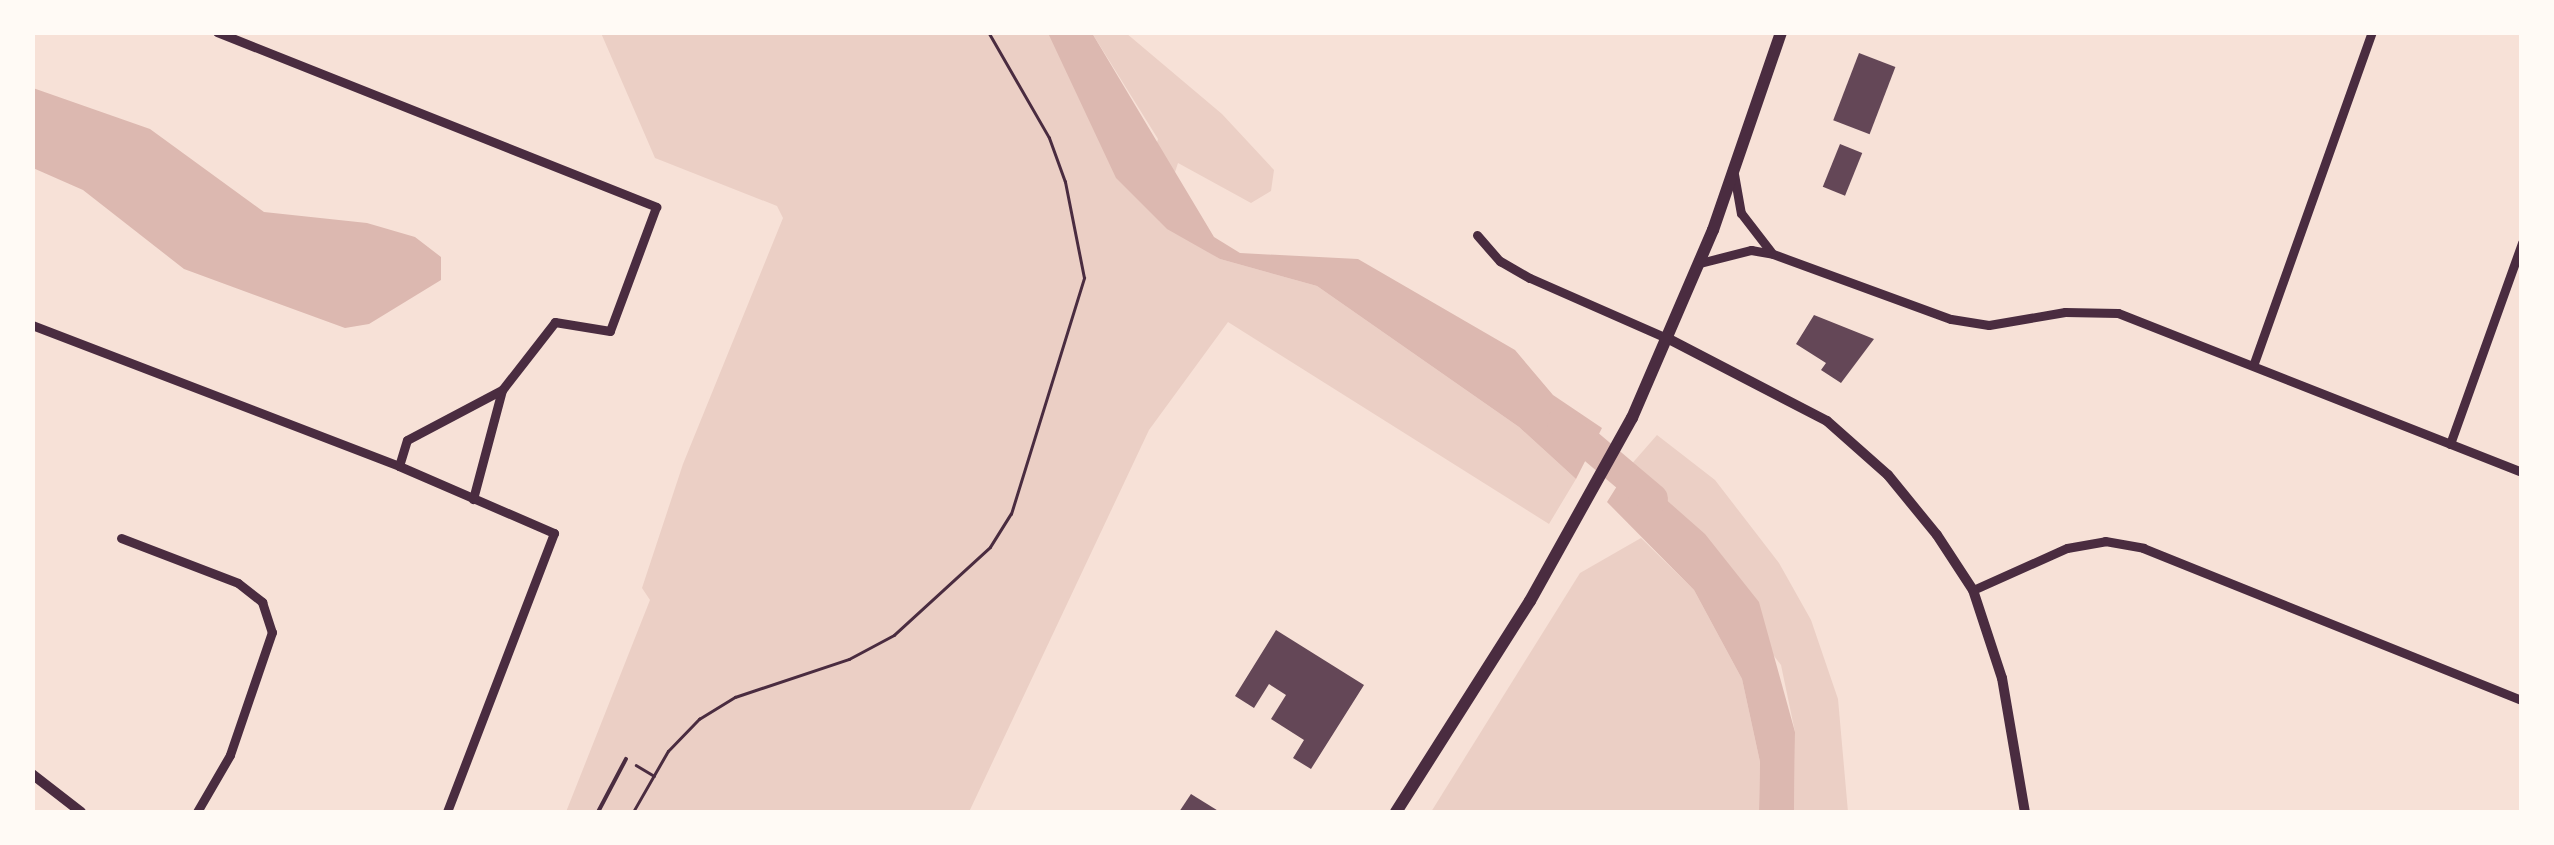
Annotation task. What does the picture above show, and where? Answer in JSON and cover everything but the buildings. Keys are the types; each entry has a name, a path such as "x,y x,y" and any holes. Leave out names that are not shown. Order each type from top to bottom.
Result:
{"main road":[{"path":"1396,812 1576,522 1632,418 1700,263 1781,32"}],"street":[{"path":"217,32 656,208 610,330 555,322 502,390 473,498"},
{"path":"2254,364 2372,32"},
{"path":"1733,168 1740,213 1773,254"},
{"path":"1476,236 1500,261 1530,278 1668,338 1827,421 1888,475 1972,590 2011,714 2025,812"},
{"path":"2450,444 2522,243"},
{"path":"1700,263 1751,250 1773,254 1951,318 1989,325 2065,312 2118,313 2522,472"},
{"path":"32,326 398,466 554,533 447,812"},
{"path":"398,466 407,440 502,390"},
{"path":"121,538 238,583 262,602 272,632 230,756 197,812"},
{"path":"1972,590 2067,548 2105,542 2144,548 2522,700"},
{"path":"32,774 81,812"}],"lane":[{"path":"598,812 626,759"}],"path":[{"path":"634,812 654,776 699,719 735,697 849,659 894,635 990,547 1011,514 1084,278 1054,152 988,32"},
{"path":"626,759 654,776"}],"shaded area":[{"path":"601,33 1071,33 1154,152 1158,139 1092,33 1126,33 1222,114 1274,170 1271,191 1251,203 1178,163 1159,221 1220,259 1317,286 1519,427 1576,479 1549,524 1228,322 1149,430 969,812 566,812 650,600 642,588 683,464 783,218 777,206 655,158"},
{"path":"1048,33 1092,33 1214,237 1240,253 1358,259 1515,350 1553,395 1602,428 1576,479 1519,427 1317,286 1220,259 1167,229 1116,178"},
{"path":"33,88 150,129 264,212 367,223 415,237 441,257 441,280 369,324 345,328 184,269 83,190 33,168"},
{"path":"1657,435 1715,480 1779,563 1811,620 1838,699 1848,812 1794,812 1795,732 1781,665 1629,467"},
{"path":"1629,467 1705,534 1759,602 1795,732 1794,812 1759,812 1760,762 1742,679 1694,590 1607,502"},
{"path":"1641,538 1694,590 1742,679 1760,762 1759,812 1431,812 1580,573"}],"waterway":[{"path":"1562,422 1653,499"}]}
